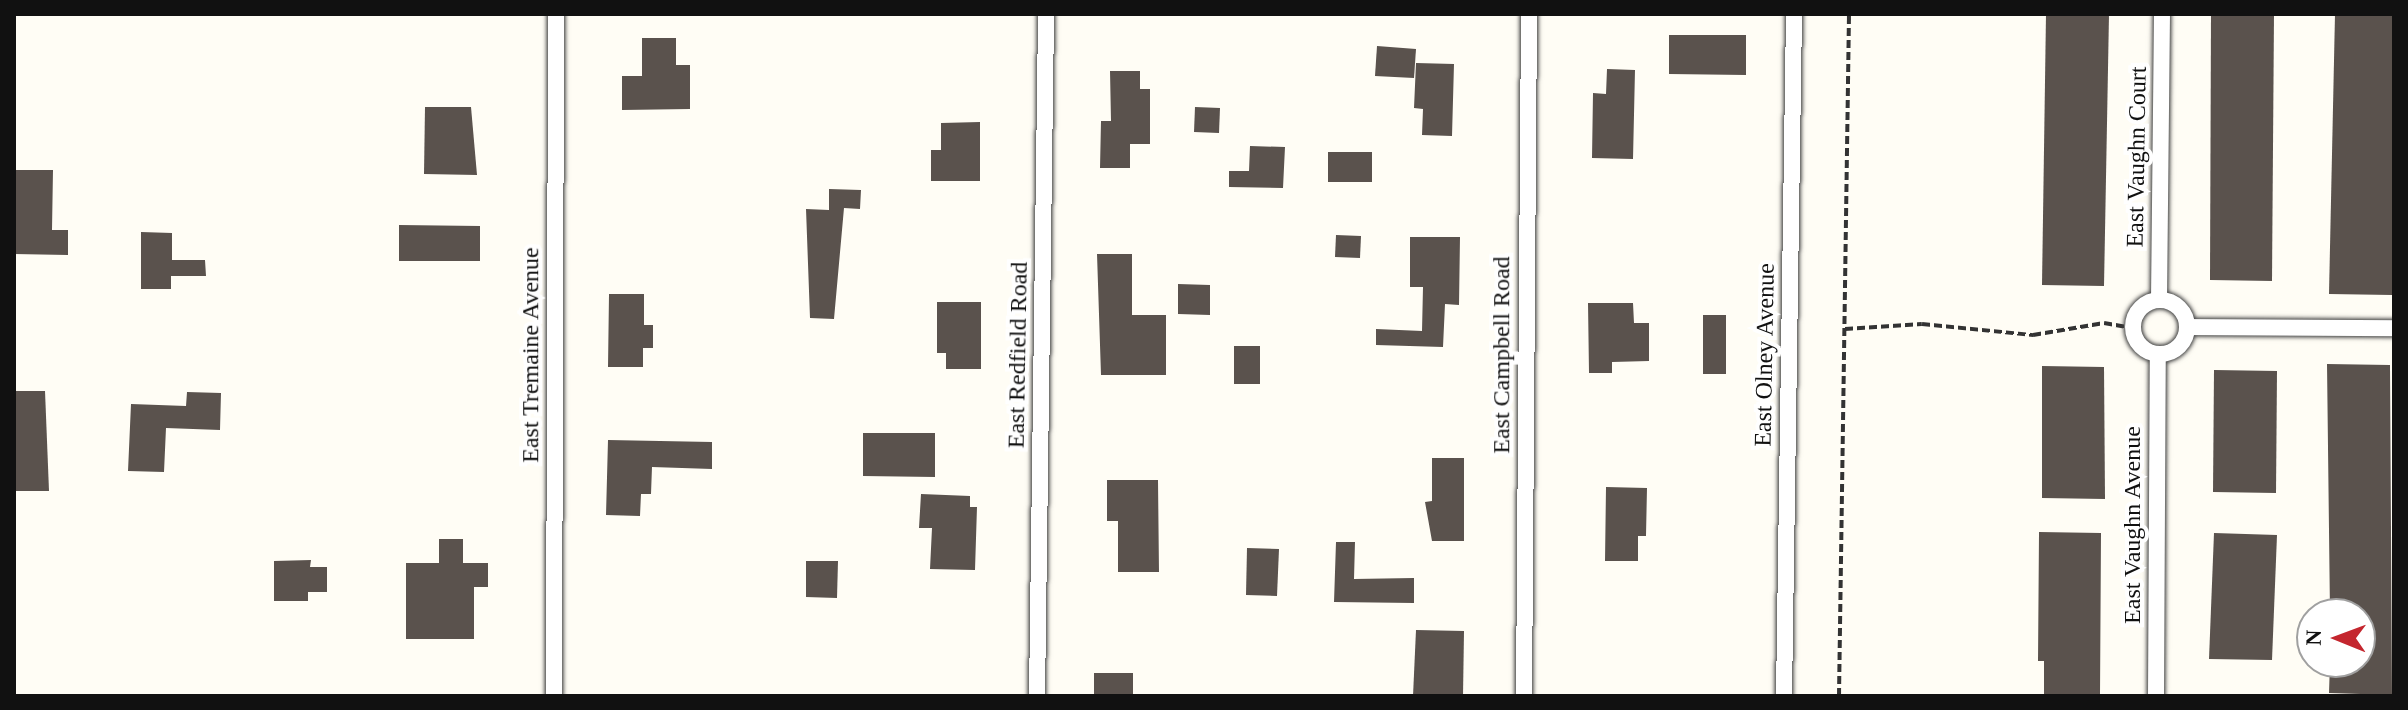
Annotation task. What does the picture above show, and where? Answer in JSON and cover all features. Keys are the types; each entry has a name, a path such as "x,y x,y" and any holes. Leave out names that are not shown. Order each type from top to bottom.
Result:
{"street":[{"name":"East Tremaine Avenue","path":"554,696 556,14"},
{"name":"East Redfield Road","path":"1037,696 1046,14"},
{"name":"East Campbell Road","path":"1524,696 1529,14"},
{"name":"East Olney Avenue","path":"1784,696 1794,14"},
{"name":"East Vaughn Court","path":"2159,300 2162,14"},
{"path":"2159,300 2180,308 2187,327 2180,346 2158,355 2140,346 2133,328 2142,306 2159,300"},
{"path":"2187,327 2394,328"},
{"name":"East Vaughn Avenue","path":"2156,696 2158,355"}],"path":[{"path":"1839,696 1849,14"},
{"path":"1845,329 1922,324 2033,335 2104,323 2133,328"}],"building":[{"path":"2046,14 2109,14 2104,286 2042,285"},
{"path":"2211,14 2274,14 2272,281 2210,280"},
{"path":"2335,14 2394,14 2392,295 2329,294"},
{"path":"1669,35 1746,35 1746,75 1669,74"},
{"path":"642,38 676,38 676,65 690,65 690,109 622,110 622,76 642,76"},
{"path":"1377,46 1416,49 1414,78 1375,76"},
{"path":"1416,63 1454,64 1452,136 1422,135 1423,109 1414,108"},
{"path":"1607,69 1635,70 1633,159 1592,158 1593,93 1606,94"},
{"path":"1110,71 1140,71 1140,89 1150,89 1150,144 1130,144 1130,168 1100,168 1101,121 1111,121"},
{"path":"425,107 471,107 477,175 424,174"},
{"path":"1195,107 1220,108 1219,133 1194,132"},
{"path":"980,122 980,181 931,181 931,150 941,150 941,123"},
{"path":"1250,146 1285,147 1283,188 1229,187 1229,171 1249,171"},
{"path":"1328,152 1372,152 1372,182 1328,182"},
{"path":"14,170 53,170 52,230 68,230 68,255 14,254"},
{"path":"829,189 861,190 860,209 844,208 834,319 810,318 806,209 829,210"},
{"path":"399,225 480,226 480,261 399,261"},
{"path":"141,232 172,233 172,260 205,260 206,276 171,276 171,289 141,289"},
{"path":"1336,235 1361,236 1360,258 1335,257"},
{"path":"1410,237 1460,237 1459,305 1445,304 1443,347 1376,345 1376,329 1422,331 1423,287 1410,287"},
{"path":"1097,254 1132,254 1132,315 1166,315 1166,375 1101,375"},
{"path":"1178,284 1210,285 1210,315 1178,314"},
{"path":"609,294 644,294 644,325 653,325 653,348 643,348 643,367 608,367"},
{"path":"937,302 981,302 981,369 946,369 946,353 937,353"},
{"path":"1588,303 1633,303 1634,323 1649,323 1649,361 1612,362 1612,373 1589,373"},
{"path":"1703,315 1726,315 1726,374 1703,374"},
{"path":"1234,346 1260,346 1260,384 1234,384"},
{"path":"2327,364 2390,365 2392,695 2329,693 2329,678 2376,678 2376,598 2330,598"},
{"path":"2042,366 2104,367 2105,499 2042,498"},
{"path":"2214,370 2277,371 2276,493 2213,492"},
{"path":"14,391 45,391 49,491 14,491"},
{"path":"187,392 221,393 220,430 166,428 164,472 128,471 131,404 186,406"},
{"path":"863,433 935,433 935,477 863,476"},
{"path":"608,440 712,442 712,469 652,467 651,494 641,494 640,516 606,515"},
{"path":"1432,458 1464,458 1464,541 1432,541 1425,502 1432,501"},
{"path":"1107,480 1158,480 1159,572 1118,572 1118,521 1107,521"},
{"path":"1606,487 1647,488 1646,536 1638,536 1638,561 1605,561"},
{"path":"921,494 970,496 970,507 977,507 975,570 930,569 932,528 919,528"},
{"path":"2039,532 2101,533 2100,696 2044,696 2044,661 2038,661"},
{"path":"2214,533 2277,535 2272,660 2209,659"},
{"path":"439,539 463,539 463,563 488,563 488,587 474,587 474,639 406,639 406,563 439,563"},
{"path":"1336,542 1355,542 1354,579 1414,578 1414,603 1334,602"},
{"path":"1247,548 1279,549 1277,596 1246,595"},
{"path":"311,560 310,567 327,567 327,592 308,592 308,601 274,601 274,561"},
{"path":"806,561 838,561 837,598 806,597"},
{"path":"1416,630 1464,631 1463,696 1413,696"},
{"path":"1094,673 1133,673 1133,696 1094,696"}]}
